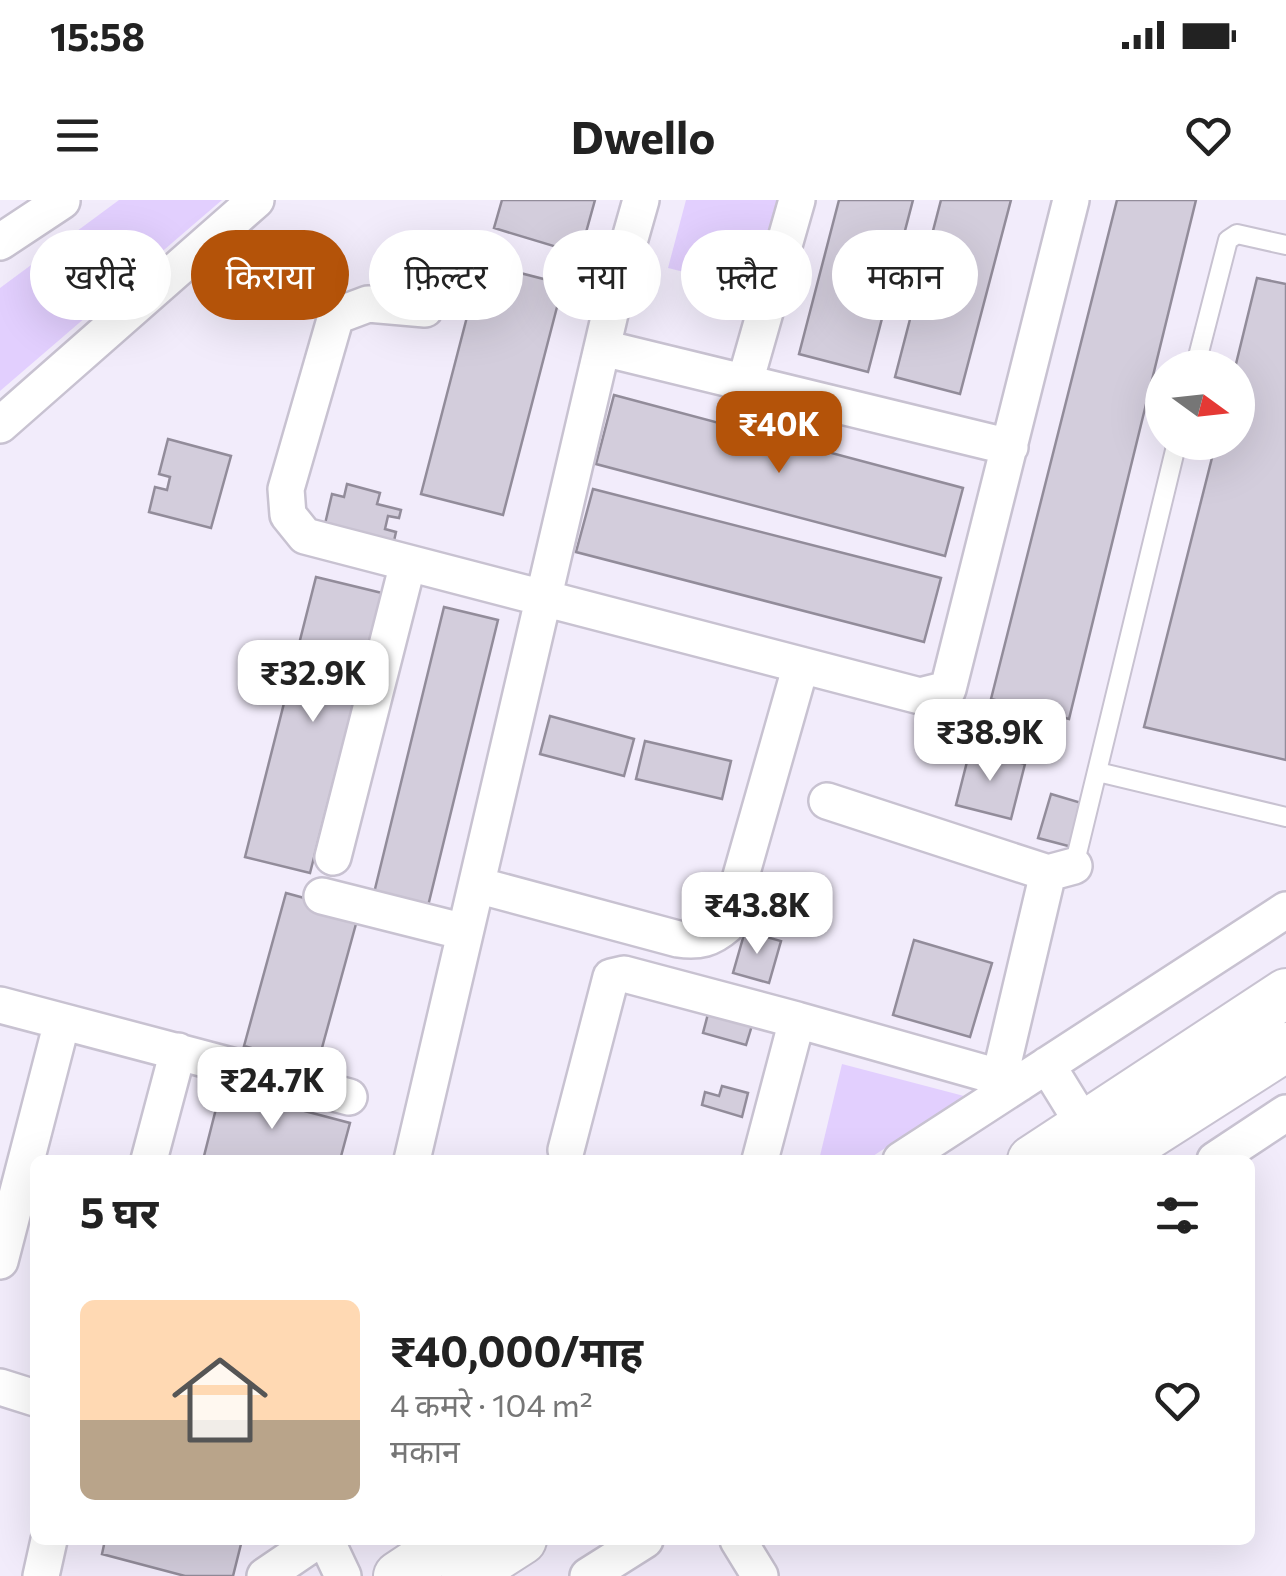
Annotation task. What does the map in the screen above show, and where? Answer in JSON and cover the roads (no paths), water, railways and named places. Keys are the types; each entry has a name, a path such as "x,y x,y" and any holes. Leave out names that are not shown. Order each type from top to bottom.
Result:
{"main road":[{"path":"1100,1149 1286,993"},
{"path":"1063,1155 1100,1149 1286,1046"},
{"path":"398,1576 444,1545"},
{"path":"466,1576 514,1545"}],"street":[{"path":"0,242 62,200 81,200"},
{"path":"0,425 256,200"},
{"path":"413,1155 616,288 641,200"},
{"path":"745,382 797,200"},
{"path":"369,304 336,316 286,489 288,515 305,536 920,696 948,689 1071,200"},
{"path":"603,348 1010,447"},
{"path":"333,856 408,562"},
{"path":"477,884 678,940 698,942 715,936 726,925 800,665"},
{"path":"827,801 1061,870 1022,1075"},
{"path":"322,896 466,932"},
{"path":"908,1155 1022,1075 1286,910"},
{"path":"566,1150 611,977 624,974 1022,1075 1100,1149"},
{"path":"0,1005 350,1096"},
{"path":"761,1155 797,1020"},
{"path":"0,1260 15,1142 62,1022"},
{"path":"149,1155 178,1051"},
{"path":"1223,1155 1286,1113"},
{"path":"0,1388 30,1397"},
{"path":"40,1576 48,1545"},
{"path":"266,1576 311,1545"},
{"path":"328,1545 343,1576"},
{"path":"588,1576 637,1545"},
{"path":"741,1545 760,1576"}],"lane":[{"path":"1200,350 1228,240 1237,234 1286,245"},
{"path":"1061,870 1098,772 1173,460"},
{"path":"1098,772 1286,817"}]}
